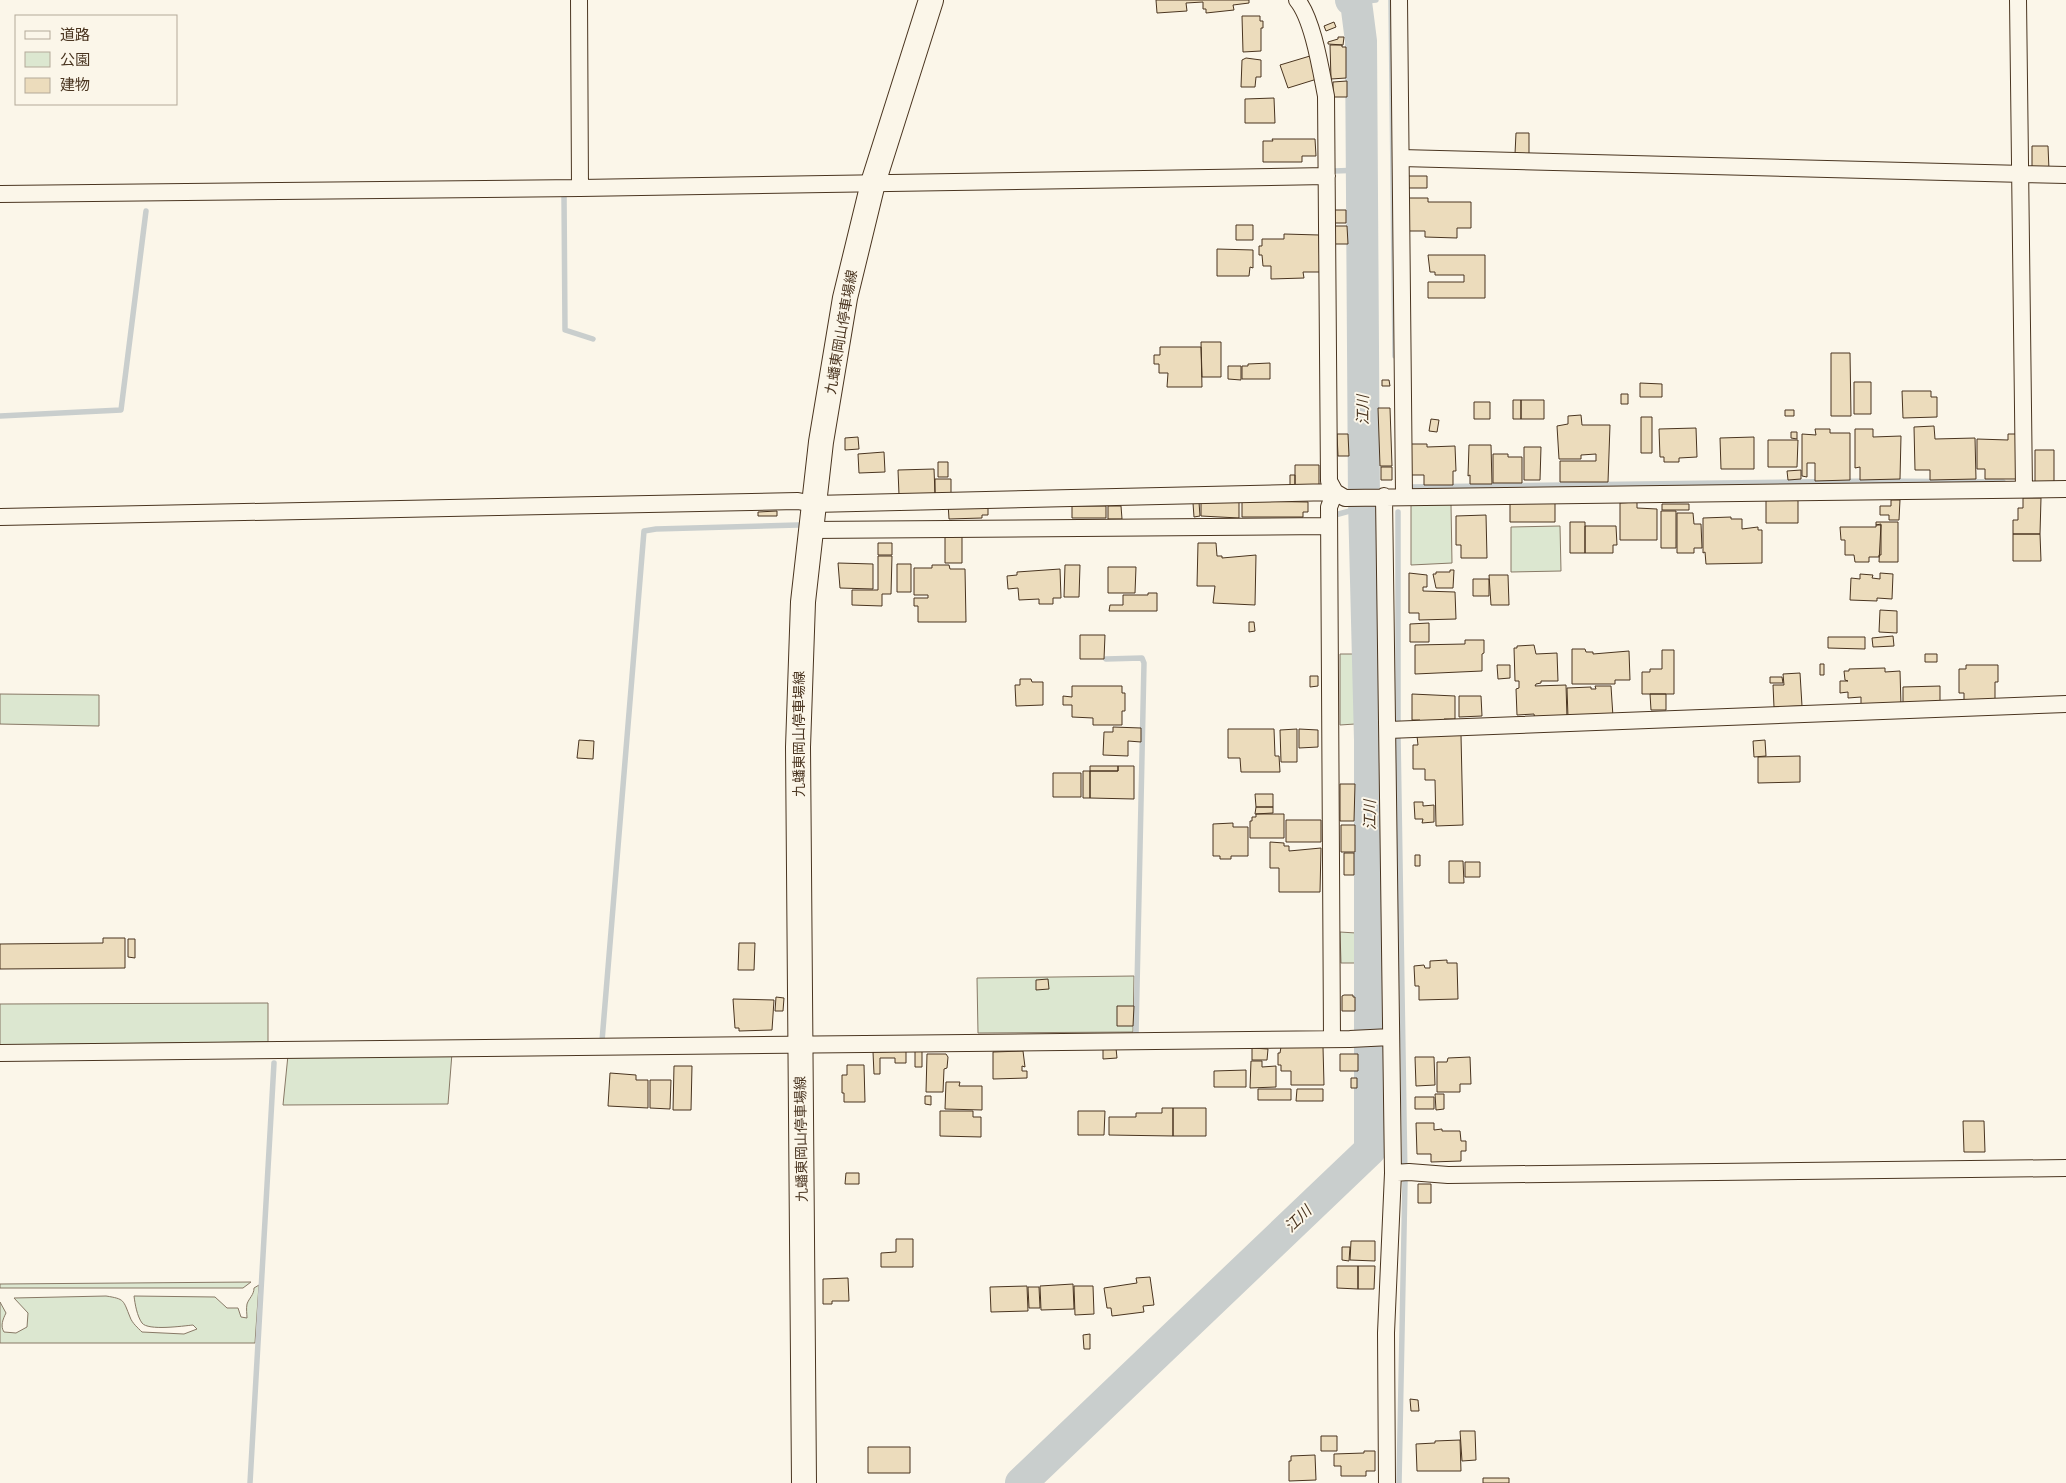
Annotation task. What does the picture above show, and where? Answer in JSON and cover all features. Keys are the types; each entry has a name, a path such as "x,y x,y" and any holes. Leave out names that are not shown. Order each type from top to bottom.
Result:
{"main road":[{"name":"九蟠東岡山停車場線","path":"804,1483 800,1044 800,661 803,602 821,442 845,298 873,183 931,0"}],"street":[{"path":"579,0 580,183"},
{"path":"1297,0 1308,24 1318,56 1326,96 1329,481 1340,495"},
{"path":"1399,0 1404,496"},
{"path":"2018,0 2024,489"},
{"path":"1401,158 2020,178 2066,175"},
{"path":"0,194 580,183 873,183 1326,176"},
{"path":"0,517 798,500 813,504 1340,495 2066,490"},
{"path":"1332,1035 1329,507 1340,495"},
{"path":"1380,496 1395,730 1391,1036 1402,1172 1386,1334 1387,1483"},
{"path":"810,530 1329,520"},
{"path":"1395,730 2066,704"},
{"path":"0,1053 800,1044 1332,1035 1350,1039 1391,1036"},
{"path":"1402,1172 1448,1175 2066,1168"}],"green space":[{"path":"1411,503 1451,504 1452,563 1411,565"},
{"path":"1560,526 1561,571 1511,572 1511,527"},
{"path":"1340,654 1355,654 1355,724 1340,725"},
{"path":"0,694 99,695 99,726 0,724"},
{"path":"1340,932 1356,933 1356,963 1341,963"},
{"path":"1134,976 1133,1032 978,1033 977,978"},
{"path":"268,1003 268,1042 0,1045 0,1004"},
{"path":"452,1053 448,1104 283,1105 288,1055"},
{"path":"251,1282 243,1288 0,1288 0,1284"},
{"path":"259,1285 255,1343 0,1343 0,1302 6,1313 2,1325 4,1332 16,1333 27,1327 28,1313 14,1298 112,1297 122,1301 132,1321 142,1332 184,1334 197,1329 193,1325 151,1327 142,1323 134,1296 215,1297 227,1308 238,1308 241,1317 247,1318 247,1304 254,1288"}],"building":[{"path":"1156,0 1249,0 1249,3 1233,5 1234,10 1206,13 1206,9 1203,9 1203,2 1186,3 1187,11 1157,13"},
{"path":"1242,16 1260,16 1260,21 1263,21 1263,28 1261,28 1261,51 1243,52"},
{"path":"1334,22 1336,27 1326,31 1324,26"},
{"path":"1338,37 1344,37 1343,45 1328,44 1328,42 1338,39"},
{"path":"1330,45 1346,47 1346,78 1331,79"},
{"path":"1310,56 1317,79 1288,88 1280,65"},
{"path":"1246,58 1261,60 1261,77 1256,77 1255,87 1241,87 1242,60"},
{"path":"1347,81 1347,97 1333,97 1333,82"},
{"path":"1274,98 1275,123 1245,123 1245,99"},
{"path":"1516,133 1529,133 1529,154 1515,154"},
{"path":"1272,139 1315,139 1316,156 1302,156 1302,162 1263,162 1263,141 1273,141"},
{"path":"2032,146 2048,146 2049,170 2032,170"},
{"path":"1408,176 1427,176 1427,188 1408,188"},
{"path":"1407,198 1428,198 1428,202 1471,202 1471,228 1457,228 1457,238 1425,237 1425,231 1407,231"},
{"path":"1334,210 1346,210 1346,223 1334,223"},
{"path":"1236,225 1253,225 1253,240 1236,240"},
{"path":"1334,226 1347,226 1348,244 1334,244"},
{"path":"1284,234 1319,235 1320,272 1303,272 1304,278 1271,279 1271,266 1263,266 1262,255 1259,255 1259,246 1262,246 1262,239 1284,239"},
{"path":"1217,249 1253,250 1253,268 1250,267 1249,276 1217,276"},
{"path":"1428,255 1485,255 1485,298 1428,298 1428,282 1464,282 1464,275 1435,275 1435,272 1430,272"},
{"path":"1201,342 1221,342 1221,377 1202,377"},
{"path":"1160,347 1201,347 1202,387 1167,387 1168,373 1159,373 1159,364 1154,364 1154,355 1160,355"},
{"path":"1831,353 1850,353 1851,416 1831,416"},
{"path":"1270,363 1270,379 1242,379 1242,366"},
{"path":"1228,366 1241,366 1241,380 1228,379"},
{"path":"1382,380 1389,380 1390,386 1382,386"},
{"path":"1854,382 1871,382 1871,414 1854,414"},
{"path":"1640,383 1662,384 1662,397 1640,397"},
{"path":"1902,391 1931,391 1931,397 1937,397 1937,417 1903,418"},
{"path":"1621,394 1628,394 1628,404 1621,404"},
{"path":"1513,400 1521,400 1521,419 1513,419"},
{"path":"1521,400 1544,400 1544,419 1521,419"},
{"path":"1474,402 1490,402 1490,419 1474,419"},
{"path":"1378,408 1390,408 1392,466 1380,466"},
{"path":"1785,410 1794,410 1794,416 1785,416"},
{"path":"1581,415 1582,425 1610,425 1608,482 1560,482 1560,461 1596,461 1596,454 1581,455 1581,459 1559,459 1557,426 1568,424 1568,416"},
{"path":"1641,417 1652,417 1652,453 1641,453"},
{"path":"1431,419 1439,420 1437,432 1429,431"},
{"path":"1934,426 1935,439 1975,438 1976,479 1930,480 1930,470 1915,470 1914,427"},
{"path":"1696,428 1697,457 1679,458 1679,462 1664,462 1664,457 1660,457 1659,429"},
{"path":"1815,429 1830,429 1830,433 1850,433 1850,480 1815,481 1815,463 1807,463 1807,477 1802,476 1802,434 1816,435"},
{"path":"1855,429 1873,429 1873,437 1901,436 1900,479 1860,480 1860,467 1855,468"},
{"path":"1791,432 1797,432 1797,439 1791,438"},
{"path":"1337,434 1348,434 1349,456 1338,456"},
{"path":"2008,434 2019,434 2017,479 1985,479 1985,469 1977,469 1977,439 2008,440"},
{"path":"858,437 859,449 845,450 845,438"},
{"path":"1754,437 1754,469 1721,469 1720,438"},
{"path":"1768,440 1798,440 1797,467 1768,467"},
{"path":"1411,444 1427,444 1427,447 1455,446 1456,471 1453,471 1453,485 1424,485 1424,475 1411,475"},
{"path":"1469,445 1491,445 1492,484 1470,484 1470,475 1468,476"},
{"path":"1524,447 1541,447 1540,480 1524,480"},
{"path":"2035,450 2054,450 2054,483 2035,483"},
{"path":"884,452 885,472 859,473 858,454"},
{"path":"1493,454 1508,454 1508,457 1522,457 1522,483 1493,483"},
{"path":"938,462 948,462 948,477 938,477"},
{"path":"1295,465 1319,465 1319,485 1295,485"},
{"path":"1381,467 1392,467 1392,480 1381,480"},
{"path":"934,469 935,494 899,495 898,470"},
{"path":"1801,470 1801,479 1788,480 1787,471"},
{"path":"1290,475 1295,475 1295,485 1290,485"},
{"path":"935,479 951,479 951,494 935,494"},
{"path":"2023,498 2041,498 2040,534 2013,534 2013,520 2018,520 2018,508 2023,508"},
{"path":"1766,500 1798,500 1798,523 1766,523"},
{"path":"1891,500 1900,500 1899,520 1889,520 1889,515 1880,515 1880,506 1891,506"},
{"path":"1242,501 1308,502 1308,512 1303,512 1303,517 1242,517"},
{"path":"988,502 988,515 982,515 982,518 949,519 948,503"},
{"path":"1199,502 1200,516 1194,517 1193,503"},
{"path":"1201,502 1239,502 1239,518 1201,516"},
{"path":"1637,502 1637,508 1657,509 1657,540 1620,540 1620,503"},
{"path":"1510,503 1555,503 1555,522 1510,522"},
{"path":"1662,504 1689,504 1689,510 1662,510"},
{"path":"1072,506 1106,506 1106,518 1072,518"},
{"path":"1108,506 1121,506 1122,519 1108,519"},
{"path":"777,511 777,516 758,516 758,512"},
{"path":"1661,511 1676,511 1676,548 1661,548"},
{"path":"1677,513 1693,513 1694,524 1701,524 1702,548 1694,548 1694,553 1677,553"},
{"path":"1486,515 1487,558 1461,558 1461,545 1456,545 1456,516"},
{"path":"1731,517 1731,519 1742,519 1742,529 1758,527 1758,530 1762,530 1762,563 1706,564 1705,552 1703,553 1703,518"},
{"path":"1570,522 1585,522 1585,553 1570,553"},
{"path":"1876,522 1898,522 1898,562 1879,562 1881,524 1876,525"},
{"path":"1876,525 1881,525 1881,555 1879,557 1869,557 1869,562 1855,562 1854,555 1845,555 1845,540 1841,540 1840,527 1876,527"},
{"path":"1585,526 1616,526 1617,545 1613,545 1613,553 1585,553"},
{"path":"2013,534 2040,534 2041,561 2013,561"},
{"path":"945,536 962,536 962,563 945,563"},
{"path":"878,543 892,543 892,555 878,555"},
{"path":"1198,543 1216,543 1217,556 1222,556 1222,558 1256,555 1255,605 1213,603 1215,586 1197,586"},
{"path":"878,556 892,556 891,594 882,594 882,606 852,605 852,590 878,590"},
{"path":"838,563 873,564 873,589 840,588"},
{"path":"897,564 911,564 911,592 897,592"},
{"path":"932,565 949,565 950,569 965,569 966,622 918,622 918,606 914,606 914,598 928,598 928,595 914,595 914,568 932,568"},
{"path":"1065,565 1080,565 1079,597 1064,597"},
{"path":"1108,567 1136,567 1135,593 1108,593"},
{"path":"1060,569 1061,598 1053,598 1053,604 1039,604 1039,599 1019,600 1018,588 1008,589 1007,576 1017,575 1017,572"},
{"path":"1450,570 1454,570 1453,588 1436,588 1433,574 1436,574 1436,572 1450,572"},
{"path":"1409,573 1427,575 1427,587 1423,587 1423,591 1455,592 1456,619 1419,620 1419,613 1409,613"},
{"path":"1880,573 1893,574 1892,599 1877,598 1877,601 1850,600 1851,578 1860,579 1860,574 1873,575 1872,578 1880,579"},
{"path":"1489,575 1508,575 1509,605 1491,605"},
{"path":"1473,579 1489,579 1489,596 1473,596"},
{"path":"1148,593 1157,593 1157,611 1109,611 1110,605 1123,605 1123,595 1148,595"},
{"path":"1880,610 1897,611 1897,633 1879,632"},
{"path":"1249,622 1254,622 1255,631 1249,632"},
{"path":"1429,623 1429,642 1410,642 1410,624"},
{"path":"1080,635 1105,635 1104,659 1080,659"},
{"path":"1893,636 1894,646 1873,647 1872,638"},
{"path":"1828,637 1865,637 1865,649 1828,648"},
{"path":"1465,640 1484,640 1482,671 1415,674 1415,645 1465,644"},
{"path":"1534,645 1536,654 1557,653 1558,681 1541,681 1541,683 1535,686 1566,685 1567,718 1535,720 1534,714 1517,715 1516,689 1519,688 1519,681 1515,681 1514,648 1517,648 1517,646"},
{"path":"1572,649 1585,649 1586,652 1593,652 1593,654 1629,651 1630,680 1615,680 1615,684 1572,684"},
{"path":"1662,650 1674,650 1674,694 1642,694 1642,672 1650,672 1650,669 1662,669"},
{"path":"1925,654 1937,654 1937,662 1925,662"},
{"path":"1820,664 1824,664 1824,675 1820,675"},
{"path":"1497,665 1510,665 1510,678 1498,679"},
{"path":"1966,665 1998,665 1998,682 1995,682 1995,702 1964,702 1964,693 1959,693 1959,669 1966,669"},
{"path":"1885,668 1885,672 1900,671 1901,706 1861,707 1861,697 1848,698 1848,692 1840,693 1840,681 1848,681 1845,680 1844,671 1849,671 1849,669"},
{"path":"1800,673 1802,706 1774,707 1773,685 1784,685 1783,674"},
{"path":"1310,676 1318,676 1318,686 1310,687"},
{"path":"1770,677 1782,677 1783,683 1770,683"},
{"path":"1020,679 1043,682 1043,705 1016,706 1015,685 1020,685"},
{"path":"1072,686 1122,686 1122,693 1125,693 1125,711 1122,711 1122,725 1093,725 1093,718 1072,717 1072,705 1063,705 1063,696 1072,697"},
{"path":"1595,686 1611,686 1613,717 1568,718 1567,688 1591,687 1591,689 1596,689"},
{"path":"1940,686 1940,704 1903,705 1903,687"},
{"path":"1412,694 1455,696 1455,719 1444,719 1444,724 1420,724 1420,720 1412,720"},
{"path":"1650,694 1666,694 1666,710 1651,710"},
{"path":"1459,696 1481,696 1482,716 1459,717"},
{"path":"1113,727 1141,728 1141,742 1128,741 1128,756 1103,755 1104,732 1113,732"},
{"path":"1228,729 1274,729 1275,756 1279,756 1280,772 1241,772 1240,758 1228,758"},
{"path":"1297,729 1297,762 1281,762 1280,730"},
{"path":"1299,729 1318,730 1318,747 1299,748"},
{"path":"1461,735 1463,825 1436,826 1435,780 1425,780 1425,769 1413,769 1413,745 1418,745 1417,736"},
{"path":"579,740 594,741 593,759 577,758"},
{"path":"1765,740 1766,756 1754,757 1753,741"},
{"path":"1800,756 1800,782 1758,783 1758,757"},
{"path":"1090,766 1118,766 1118,771 1090,771"},
{"path":"1118,766 1134,766 1134,799 1090,798 1090,771 1118,771"},
{"path":"1083,771 1090,771 1090,798 1083,798"},
{"path":"1053,773 1081,773 1081,797 1053,797"},
{"path":"1340,784 1355,784 1354,821 1340,821"},
{"path":"1255,794 1273,794 1273,807 1256,807"},
{"path":"1414,802 1423,802 1423,806 1434,805 1434,822 1422,823 1423,819 1415,819"},
{"path":"1256,807 1273,807 1273,813 1255,814"},
{"path":"1256,814 1284,814 1284,838 1250,838 1250,821 1252,821 1252,817 1256,817"},
{"path":"1286,820 1321,820 1321,842 1286,842"},
{"path":"1233,823 1233,827 1248,827 1248,856 1231,856 1231,859 1220,859 1220,856 1213,856 1213,824"},
{"path":"1341,825 1355,825 1355,852 1341,852"},
{"path":"1270,842 1284,843 1284,846 1289,846 1289,851 1321,848 1320,892 1279,892 1279,868 1270,868"},
{"path":"1344,853 1354,853 1354,875 1344,875"},
{"path":"1415,855 1420,855 1420,866 1415,866"},
{"path":"1449,861 1463,861 1464,883 1449,883"},
{"path":"1465,862 1480,862 1480,877 1465,877"},
{"path":"103,938 125,938 125,968 0,969 0,944 103,943"},
{"path":"128,939 135,939 135,958 128,957"},
{"path":"739,943 755,943 754,970 738,970"},
{"path":"1447,960 1447,963 1457,963 1458,999 1419,1000 1419,986 1415,986 1414,966 1424,965 1425,968 1430,968 1430,961"},
{"path":"1048,979 1049,989 1036,990 1036,980"},
{"path":"1353,995 1355,997 1355,1011 1342,1011 1342,996"},
{"path":"776,997 784,998 783,1011 775,1011"},
{"path":"733,999 774,1000 772,1030 739,1031 739,1028 735,1028"},
{"path":"1117,1006 1134,1006 1133,1026 1117,1026"},
{"path":"1281,1047 1323,1047 1324,1085 1291,1085 1291,1071 1281,1071 1281,1065 1278,1065 1278,1053 1280,1053"},
{"path":"1116,1048 1117,1058 1103,1059 1103,1049"},
{"path":"1252,1048 1268,1049 1267,1060 1252,1060"},
{"path":"906,1051 906,1063 895,1063 895,1058 880,1058 880,1074 874,1074 873,1052"},
{"path":"915,1051 922,1051 922,1067 915,1067"},
{"path":"1023,1051 1025,1067 1022,1066 1022,1071 1027,1071 1027,1078 993,1079 993,1052"},
{"path":"927,1054 946,1054 948,1057 947,1068 944,1069 943,1092 926,1092"},
{"path":"1340,1054 1358,1054 1358,1071 1340,1071"},
{"path":"1415,1057 1434,1057 1435,1085 1416,1086"},
{"path":"1470,1057 1471,1084 1460,1084 1460,1092 1437,1092 1437,1062 1447,1062 1448,1058"},
{"path":"1251,1061 1262,1061 1262,1067 1276,1066 1276,1087 1250,1088"},
{"path":"847,1065 864,1065 865,1102 844,1102 842,1075 847,1075"},
{"path":"674,1066 692,1066 691,1110 673,1110"},
{"path":"1246,1070 1246,1087 1214,1087 1214,1071"},
{"path":"610,1073 636,1075 636,1080 648,1080 648,1108 608,1106"},
{"path":"1351,1078 1357,1078 1357,1088 1351,1088"},
{"path":"650,1080 671,1080 670,1109 650,1108"},
{"path":"946,1082 960,1082 959,1086 982,1086 982,1110 945,1109"},
{"path":"1258,1089 1291,1089 1291,1100 1258,1100"},
{"path":"1297,1089 1323,1089 1323,1101 1296,1101"},
{"path":"1435,1094 1444,1094 1444,1109 1436,1110"},
{"path":"925,1096 931,1096 931,1105 925,1104"},
{"path":"1415,1097 1434,1097 1434,1109 1415,1109"},
{"path":"1162,1108 1173,1108 1173,1136 1109,1135 1109,1117 1136,1117 1136,1113 1162,1113"},
{"path":"1173,1108 1206,1108 1206,1136 1173,1136"},
{"path":"940,1111 973,1111 973,1117 981,1117 981,1137 940,1136"},
{"path":"1078,1111 1105,1111 1104,1135 1078,1135"},
{"path":"1963,1121 1984,1121 1985,1152 1964,1152"},
{"path":"1416,1123 1434,1123 1434,1130 1460,1131 1461,1141 1466,1141 1466,1151 1461,1151 1461,1161 1431,1162 1431,1154 1417,1154"},
{"path":"846,1173 859,1173 859,1184 845,1184"},
{"path":"1418,1184 1431,1184 1431,1203 1418,1203"},
{"path":"896,1239 913,1239 913,1267 881,1267 881,1253 896,1252"},
{"path":"1351,1241 1375,1241 1375,1261 1350,1260"},
{"path":"1342,1247 1350,1247 1349,1261 1342,1260"},
{"path":"1337,1266 1358,1266 1358,1289 1337,1288"},
{"path":"1358,1266 1375,1266 1374,1289 1358,1289"},
{"path":"1150,1277 1154,1305 1143,1306 1144,1312 1112,1316 1111,1308 1107,1308 1104,1288 1137,1283 1136,1278"},
{"path":"848,1278 849,1301 832,1301 832,1304 823,1304 823,1279"},
{"path":"1073,1284 1074,1309 1041,1310 1040,1286"},
{"path":"1027,1286 1028,1311 991,1312 990,1287"},
{"path":"1074,1286 1093,1286 1094,1314 1075,1315"},
{"path":"1028,1287 1039,1287 1040,1308 1029,1308"},
{"path":"1090,1334 1090,1349 1084,1349 1083,1335"},
{"path":"1410,1399 1418,1400 1419,1411 1411,1411"},
{"path":"1460,1431 1475,1431 1476,1460 1462,1461"},
{"path":"1321,1436 1337,1436 1337,1451 1321,1451"},
{"path":"1460,1440 1461,1471 1417,1471 1416,1444"},
{"path":"868,1447 910,1447 910,1473 868,1473"},
{"path":"1364,1451 1375,1451 1375,1471 1366,1471 1366,1476 1341,1476 1341,1466 1334,1466 1334,1454 1364,1453"},
{"path":"1315,1455 1316,1480 1289,1481 1289,1461 1291,1461 1291,1456"},
{"path":"1483,1478 1509,1478 1509,1483 1483,1483"}],"waterway":[{"name":"江川","path":"1021,1483 1370,1150 1370,740 1364,501 1361,41 1356,2 1351,0"},
{"path":"1356,2 1376,0"},
{"path":"1391,0 1395,356"},
{"path":"1334,171 1363,170"},
{"path":"564,194 565,330 593,339"},
{"path":"0,416 121,410 146,211"},
{"path":"1409,487 1874,481 2003,482"},
{"path":"1335,520 1335,515 1364,507"},
{"path":"1398,512 1398,736 1405,1181 1399,1483"},
{"path":"602,1041 644,531 656,529 798,525"},
{"path":"1106,659 1142,658 1144,663 1136,1034"},
{"path":"250,1483 274,1063"}]}
